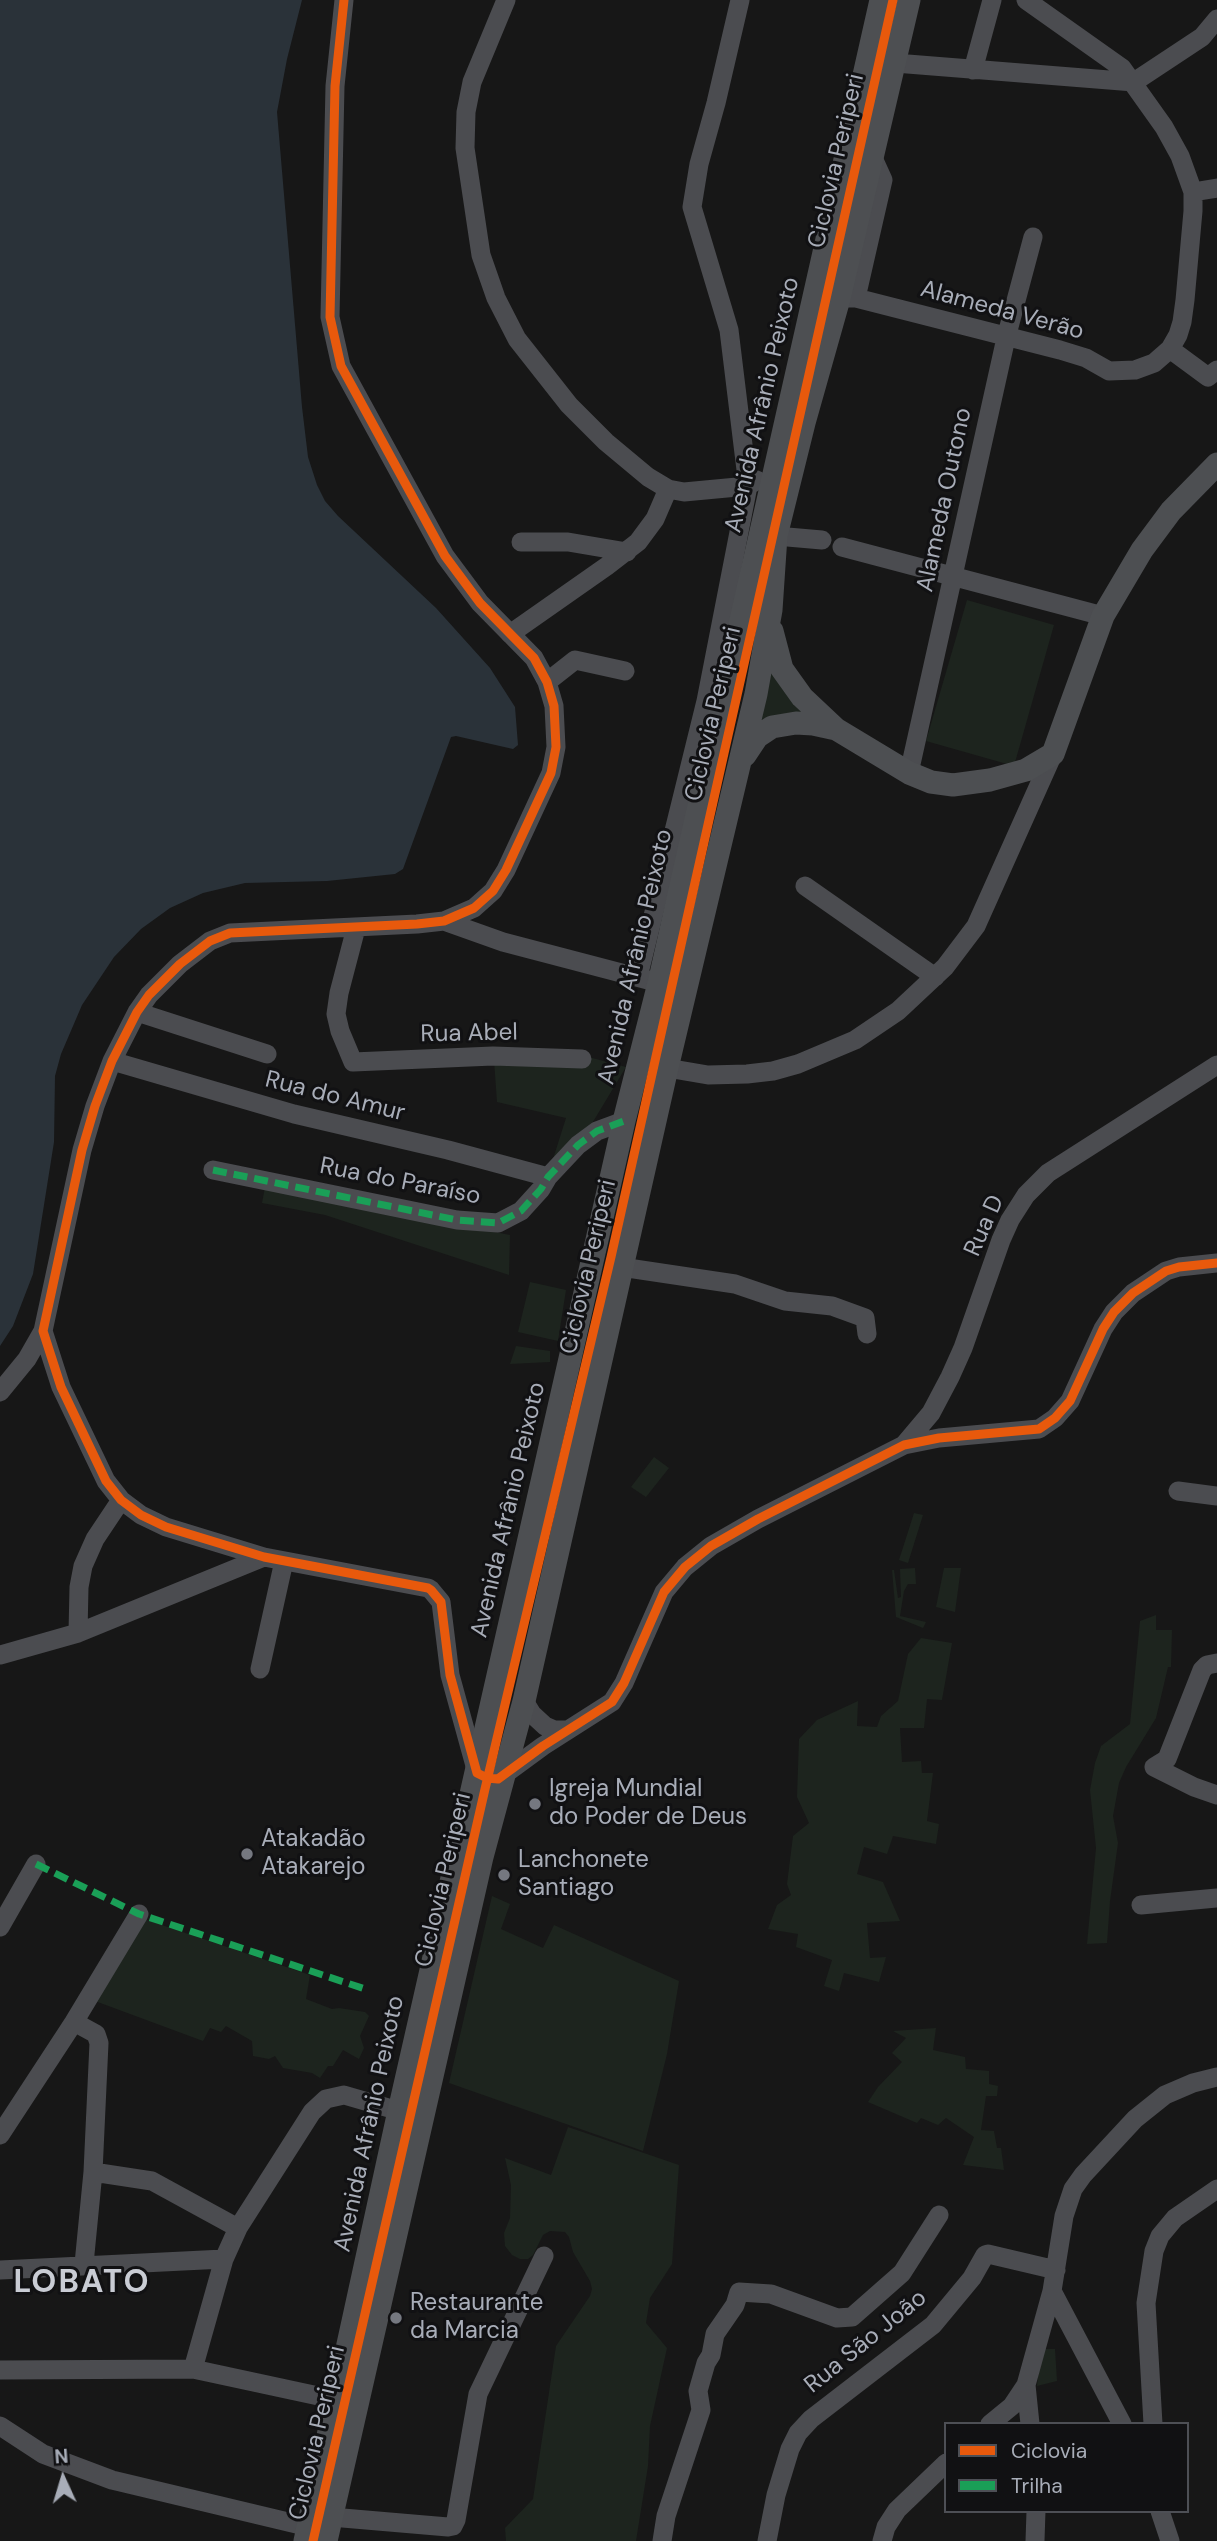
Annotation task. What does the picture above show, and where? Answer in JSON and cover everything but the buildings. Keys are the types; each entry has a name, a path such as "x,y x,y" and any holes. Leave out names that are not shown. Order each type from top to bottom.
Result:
{"main road":[{"name":"Avenida Afrânio Peixoto","path":"313,2536 337,2400 399,2111 624,1121 649,980 725,689 881,0"},
{"name":"Avenida Afrânio Peixoto","path":"313,2536 331,2517 482,1857 524,1701 667,1068 740,763 760,695 771,610 776,536 804,423 847,298 873,158 909,0"},
{"path":"771,610 771,629 776,653 792,685 836,729 909,774 931,782 953,785 1018,772 1053,754 1103,616 1157,529 1185,495 1217,464"},
{"path":"725,689 760,695 792,685"},
{"path":"760,695 772,727"},
{"path":"740,763 757,737 772,727 796,723 836,729"}],"street":[{"path":"0,1392 27,1359 43,1331 82,1150 95,1106 112,1060 137,1012 157,986 210,941 242,931 356,928 444,921 474,908 493,891 506,870 551,773 556,734 554,706 547,682 530,652 480,603 445,556 351,388 334,343 330,317 335,86 344,0"},
{"path":"506,0 472,82 466,112 465,148 485,266 496,298 517,340 569,405 606,442 648,477 668,489 684,492 748,486 775,469"},
{"path":"444,921 503,942 649,980 748,486 729,330 692,207 699,164 740,0"},
{"path":"973,70 992,0"},
{"path":"1026,0 1122,68 1164,127 1180,156 1193,192 1182,322 1170,349 1213,374"},
{"path":"895,63 1134,82 1202,37 1217,19"},
{"path":"1193,192 1217,188"},
{"name":"Alameda Outono","path":"909,774 1006,338 1033,237"},
{"name":"Alameda Verão","path":"847,298 1060,350 1086,358 1109,371 1135,370 1154,363 1170,349"},
{"path":"510,634 626,552 652,525 668,489"},
{"path":"776,536 822,540"},
{"path":"522,542 568,542 626,552"},
{"path":"842,547 1103,616"},
{"path":"547,682 575,660 625,671"},
{"path":"667,1068 708,1075 747,1074 799,1064 855,1040 898,1011 935,977 976,926 1053,754"},
{"path":"805,886 935,977"},
{"name":"Rua Abel","path":"356,928 336,1014 347,1052 350,1059 356,1063 494,1056 582,1059"},
{"path":"137,1012 267,1054"},
{"name":"Rua do Amur","path":"112,1060 294,1114 448,1150 548,1177"},
{"name":"Rua D","path":"904,1445 931,1413 950,1377 1001,1240 1026,1195 1048,1173 1217,1065"},
{"name":"Rua do Paraíso","path":"213,1170 457,1220 498,1223 521,1211 578,1145 597,1131 624,1121"},
{"path":"43,1331 58,1378 106,1481 121,1500 141,1515 166,1527 264,1557 428,1588 435,1594 441,1602 450,1675 477,1773 491,1780 503,1778 618,1695 664,1592 698,1556 746,1525 904,1445 939,1438 1030,1431 1048,1425 1063,1411 1075,1392 1108,1320 1133,1293 1166,1271 1217,1263"},
{"path":"621,1268 735,1284 785,1301 832,1306 865,1318 867,1334"},
{"path":"1178,1491 1217,1496"},
{"path":"78,1633 83,1566 94,1539 121,1500"},
{"path":"0,1655 78,1633 264,1557"},
{"path":"260,1669 284,1561"},
{"path":"1209,1668 1167,1759 1154,1766 1194,1787 1217,1795"},
{"path":"524,1701 532,1714 545,1726 554,1730 567,1730"},
{"path":"0,1927 36,1864"},
{"path":"1141,1905 1217,1898"},
{"path":"0,2135 74,2022 139,1914"},
{"path":"74,2022 96,2034 99,2043 93,2172 83,2264"},
{"path":"992,2422 1012,2406 1026,2385 1052,2291 1064,2216 1073,2189 1135,2119 1165,2095 1193,2083 1217,2077"},
{"path":"194,2369 224,2259 237,2228 312,2112 326,2099 344,2095 399,2111"},
{"path":"93,2172 152,2180 237,2228"},
{"path":"1153,2422 1146,2303 1154,2251 1160,2236 1175,2218 1217,2189"},
{"path":"662,2541 666,2516 701,2410 698,2391 706,2362 711,2356 715,2334 735,2305 739,2292 771,2294 837,2318 852,2317 902,2273 939,2215"},
{"name":"Rua São João","path":"767,2541 776,2495 790,2449 798,2433 811,2419 933,2325 972,2278 985,2255 1056,2270"},
{"path":"331,2517 453,2526 478,2394 544,2256"},
{"path":"0,2270 224,2259"},
{"path":"1052,2291 1121,2422"},
{"path":"0,2370 194,2369 337,2400"},
{"path":"1026,2385 1030,2422"},
{"path":"0,2426 43,2454 112,2480 313,2536"},
{"path":"883,2541 886,2527 897,2510 944,2465"},
{"path":"1035,2541 1036,2513"},
{"path":"1156,2541 1160,2513"},
{"path":"1160,2513 1170,2541"},
{"path":"405,2522 427,2541"}],"shaded area":[{"path":"0,0 302,0 277,112 308,457 325,501 436,608 490,668 515,707 518,745 513,749 451,737 403,869 395,874 327,881 245,883 203,893 170,908 141,929 114,957 82,1005 61,1054 55,1076 54,1142 33,1274 13,1326 0,1346"},
{"path":"967,600 1054,625 1014,766 926,741"},
{"path":"768,649 815,715 752,732"},
{"path":"581,1055 626,1067 564,1170 553,1159 566,1118 497,1102 494,1060"},
{"path":"265,1187 510,1235 509,1275 325,1215 262,1203"},
{"path":"530,1282 566,1290 558,1341 518,1332"},
{"path":"516,1346 550,1351 550,1362 510,1364"},
{"path":"654,1457 669,1468 646,1497 631,1487"},
{"path":"914,1513 923,1515 908,1563 899,1560"},
{"path":"915,1568 916,1584 908,1584 904,1591 900,1616 926,1622 923,1628 896,1617 892,1570 898,1598 901,1597 900,1569"},
{"path":"944,1568 961,1568 955,1612 936,1607"},
{"path":"1156,1615 1156,1630 1172,1630 1171,1667 1168,1667 1156,1718 1119,1783 1113,1816 1118,1843 1107,1943 1087,1944 1096,1848 1090,1790 1095,1763 1101,1746 1130,1724 1140,1621"},
{"path":"921,1638 952,1643 942,1700 927,1699 924,1728 900,1728 902,1762 921,1761 922,1773 933,1773 927,1821 939,1824 936,1844 893,1836 887,1854 864,1847 857,1874 883,1882 900,1921 867,1923 870,1958 886,1957 879,1982 844,1973 839,1991 824,1986 832,1960 796,1947 798,1934 768,1929 777,1905 791,1895 787,1884 793,1836 809,1823 797,1797 799,1739 817,1720 858,1701 857,1726 877,1727 881,1716 898,1701 908,1654"},
{"path":"492,1896 510,1904 501,1929 543,1948 554,1925 679,1981 667,2054 643,2151 449,2083"},
{"path":"144,1919 310,1975 306,1999 332,2009 365,2012 369,2016 360,2036 364,2048 359,2059 343,2050 333,2066 328,2066 320,2078 312,2073 283,2068 275,2056 269,2059 253,2056 252,2041 226,2026 221,2032 210,2028 203,2041 95,2001"},
{"path":"936,2028 933,2050 965,2057 966,2069 989,2071 989,2084 998,2086 997,2096 986,2096 981,2130 994,2131 997,2148 1001,2148 1004,2170 963,2165 974,2137 946,2118 938,2125 921,2118 917,2123 868,2102 902,2062 892,2053 906,2038 893,2031"},
{"path":"568,2127 679,2165 672,2264 650,2298 646,2323 667,2348 650,2426 648,2466 636,2541 506,2541 505,2528 533,2499 556,2346 592,2289 565,2232 550,2231 543,2235 533,2255 528,2259 512,2255 505,2246 504,2233 510,2218 511,2185 505,2158 551,2175"},
{"path":"1041,2349 1055,2349 1057,2381 1037,2386"}],"marked path":[{"path":"213,1170 457,1220 498,1223 521,1211 578,1145 597,1131 624,1121"},
{"path":"36,1864 139,1914 368,1990"}],"cycle path":[{"path":"344,0 335,86 330,317 341,366 445,556 480,603 534,658 547,682 554,706 556,747 551,773 506,870 493,891 474,908 444,921 417,924 230,933 210,941 180,964 149,995 137,1012 112,1061 82,1150 43,1331 61,1387 106,1481 121,1500 141,1515 166,1527 264,1557 431,1590 441,1602 450,1675 477,1773 498,1779 543,1746 612,1702 624,1683 664,1592 685,1567 711,1546 758,1519 904,1445 939,1438 1039,1429 1055,1418 1070,1401 1103,1329 1114,1312 1133,1293 1166,1271 1217,1263"},
{"name":"Ciclovia Periperi","path":"313,2541 485,1789 611,1257 893,0"}],"place":[{"name":"Igreja Mundial do Poder de Deus","path":"535,1804"},
{"name":"Atakadão Atakarejo","path":"247,1854"},
{"name":"Lanchonete Santiago","path":"504,1875"},
{"name":"Restaurante da Marcia","path":"396,2318"}],"district":[{"name":"LOBATO","path":"82,2284"}]}
